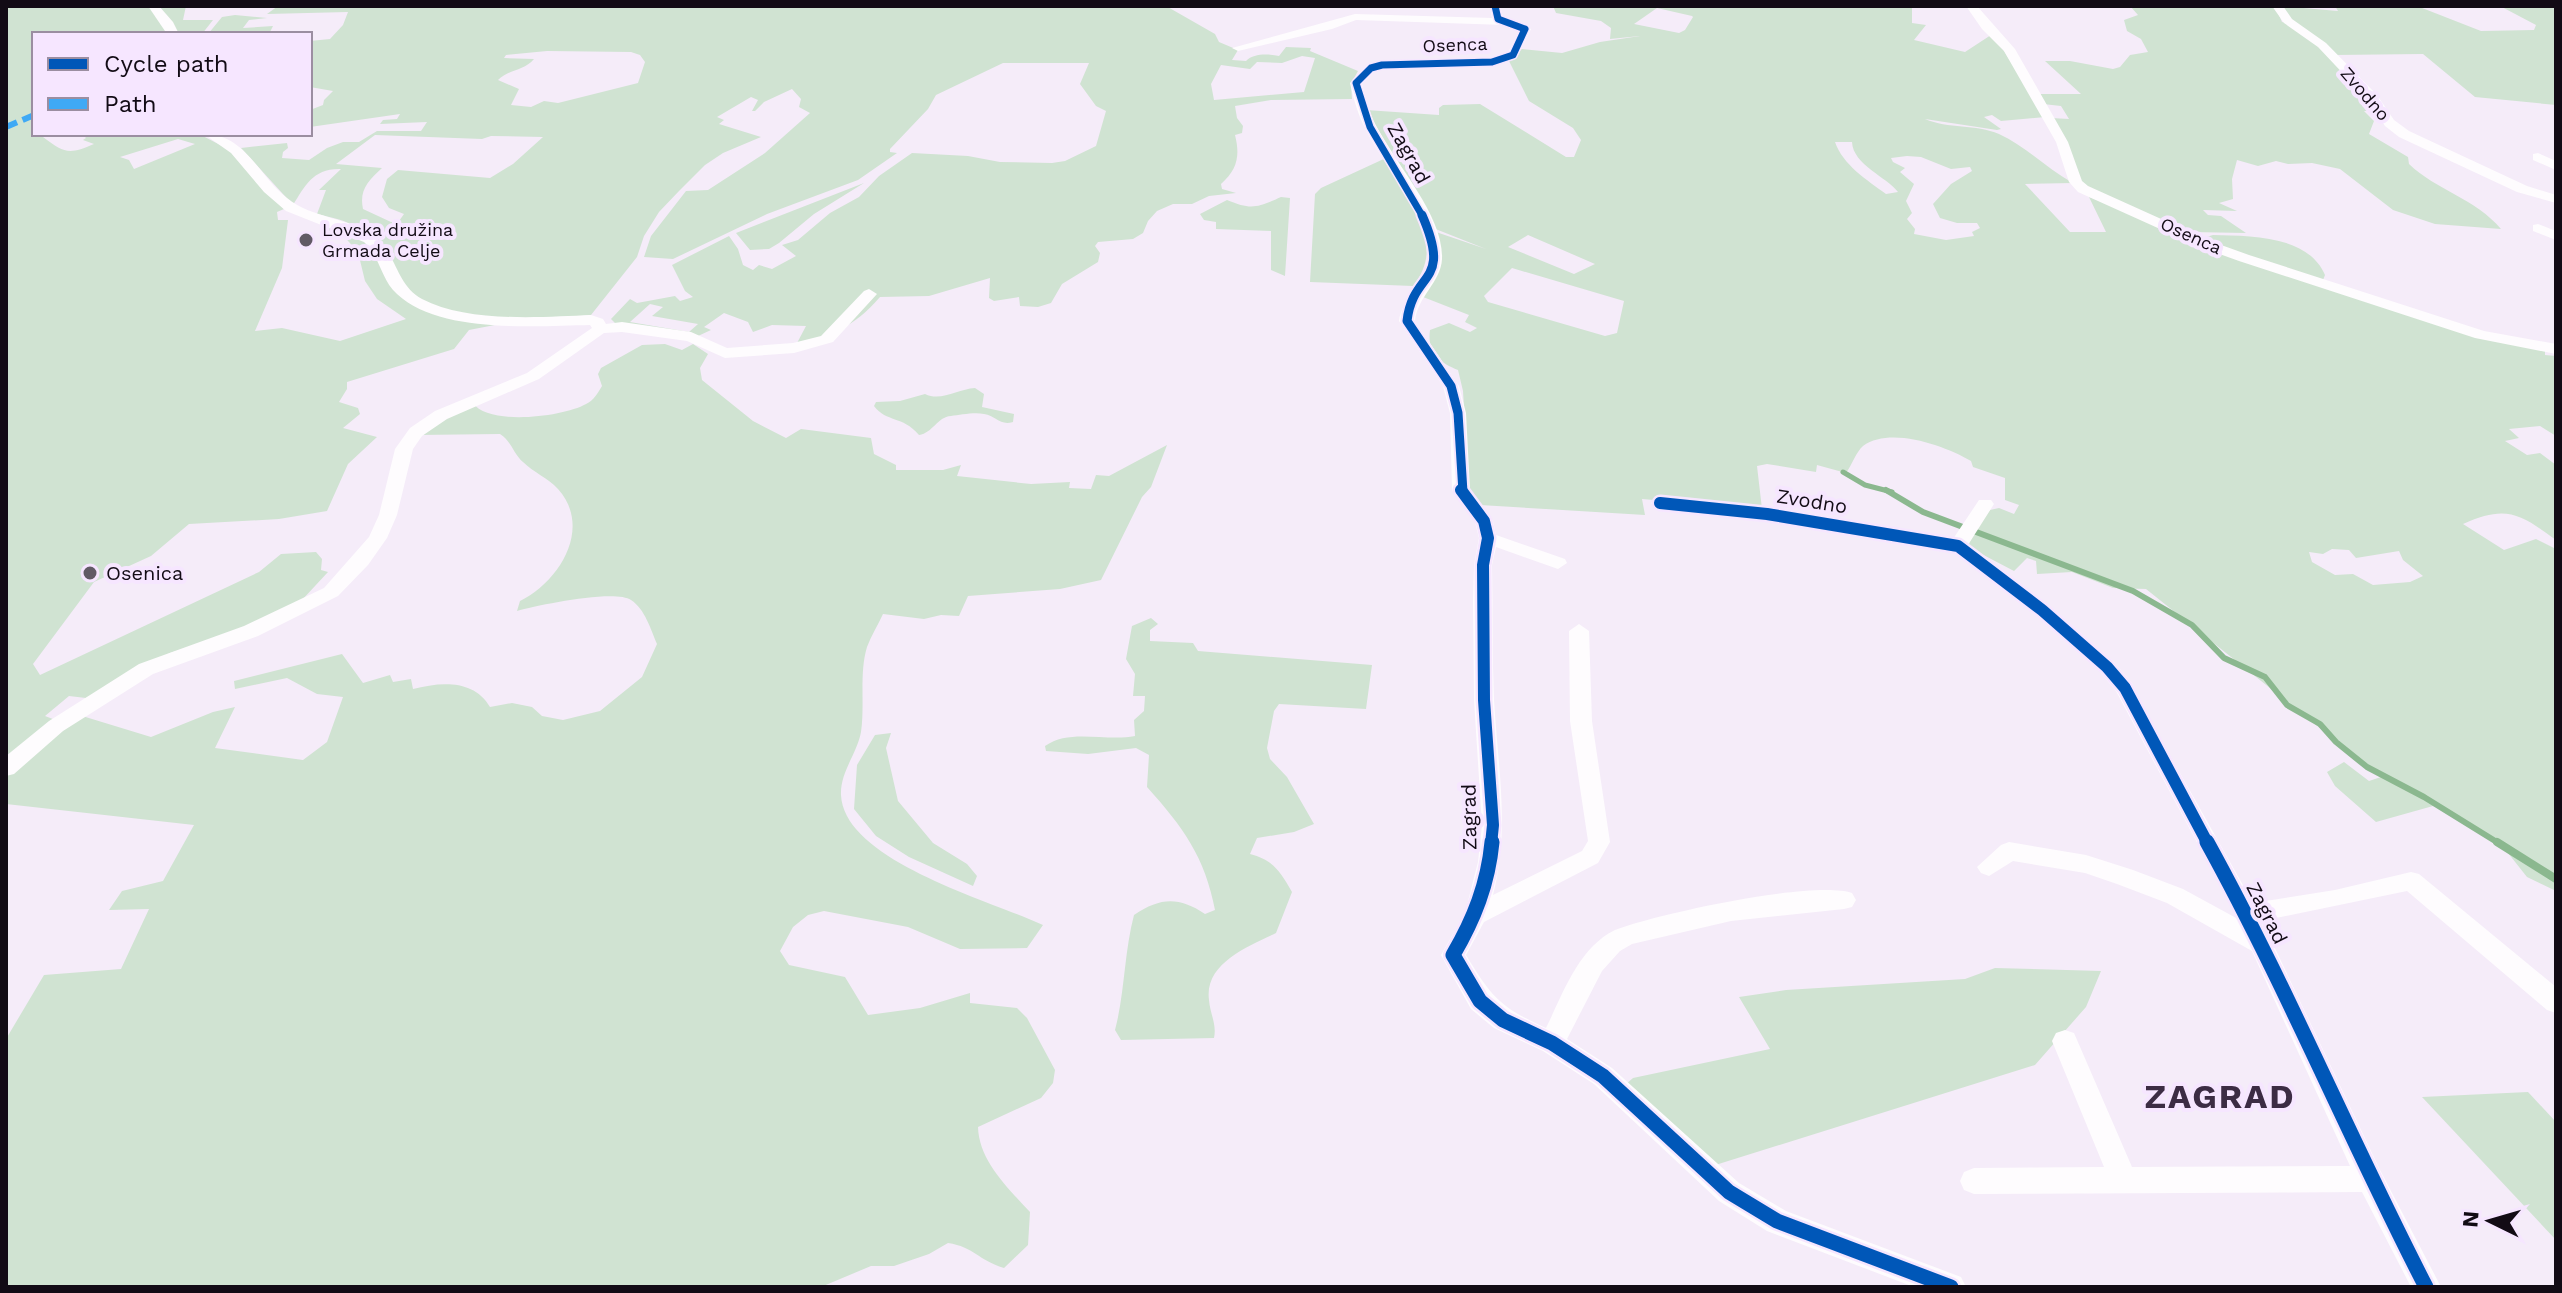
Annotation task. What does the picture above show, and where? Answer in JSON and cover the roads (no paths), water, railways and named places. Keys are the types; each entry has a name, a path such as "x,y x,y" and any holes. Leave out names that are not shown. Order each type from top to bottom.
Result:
{"street":[{"path":"153,6 172,32"},
{"name":"Osenca","path":"1361,109 1356,83 1371,68 1398,63 1445,65 1492,62 1513,55 1525,29 1495,15 1495,6"},
{"name":"Osenca","path":"1971,6 1986,27 2009,49 2058,134 2076,182 2083,189 2205,244 2451,326 2556,349"},
{"name":"Zvodno","path":"2277,6 2288,21 2322,45 2373,98 2389,123 2404,134 2522,189 2556,199"},
{"path":"1238,48 1328,27 1355,17 1505,22"},
{"name":"Zagrad","path":"1361,109 1431,234 1436,258 1430,274 1406,310 1407,321 1451,386 1458,413 1461,490 1484,521 1488,538 1483,565 1484,700 1493,825 1490,862 1476,915 1453,955 1460,969 1480,1001 1503,1020 1552,1043 1603,1076 1729,1192 1777,1221 1951,1287"},
{"path":"214,136 234,147 292,209 350,227 372,241 380,250 399,289 411,299 452,313 487,319 591,320 598,322 600,329"},
{"path":"2538,157 2556,166"},
{"path":"2538,228 2556,236"},
{"path":"6,768 56,726 146,669 251,631 331,592 378,538 388,515 404,449 416,432 441,415 533,376 600,329 622,327 691,337 725,353 794,348 827,339 869,294"},
{"name":"Zvodno","path":"1660,503 1964,535 2020,595"},
{"path":"1964,535 1985,504"},
{"path":"1488,538 1558,563"},
{"name":"Zagrad","path":"2020,595 2042,610 2107,667 2125,688 2142,725 2247,914 2370,1179 2426,1287"},
{"path":"1476,915 1590,857 1599,842 1581,721 1579,631"},
{"name":"Zagrad","path":"1989,867 2009,851 2086,864 2175,896 2261,944"},
{"name":"Zagrad","path":"2247,914 2335,899 2411,881 2556,1002"},
{"path":"1552,1043 1595,960 1612,944 1630,934 1723,910 1775,903 1844,900"},
{"path":"2065,1041 2123,1179"},
{"path":"1974,1181 2370,1179"}],"waterway":[{"path":"1843,472 1865,485 1887,491"},
{"path":"1887,491 1892,492"},
{"path":"1887,491 1923,512 2133,591 2192,625 2224,658 2265,677 2287,705 2320,724 2336,742 2367,767 2424,797 2500,844"},
{"path":"2497,842 2556,879"}],"place":[{"name":"Lovska družina Grmada Celje","path":"306,240"},
{"name":"Osenica","path":"90,573"}],"district":[{"name":"ZAGRAD","path":"2220,1096"}]}
